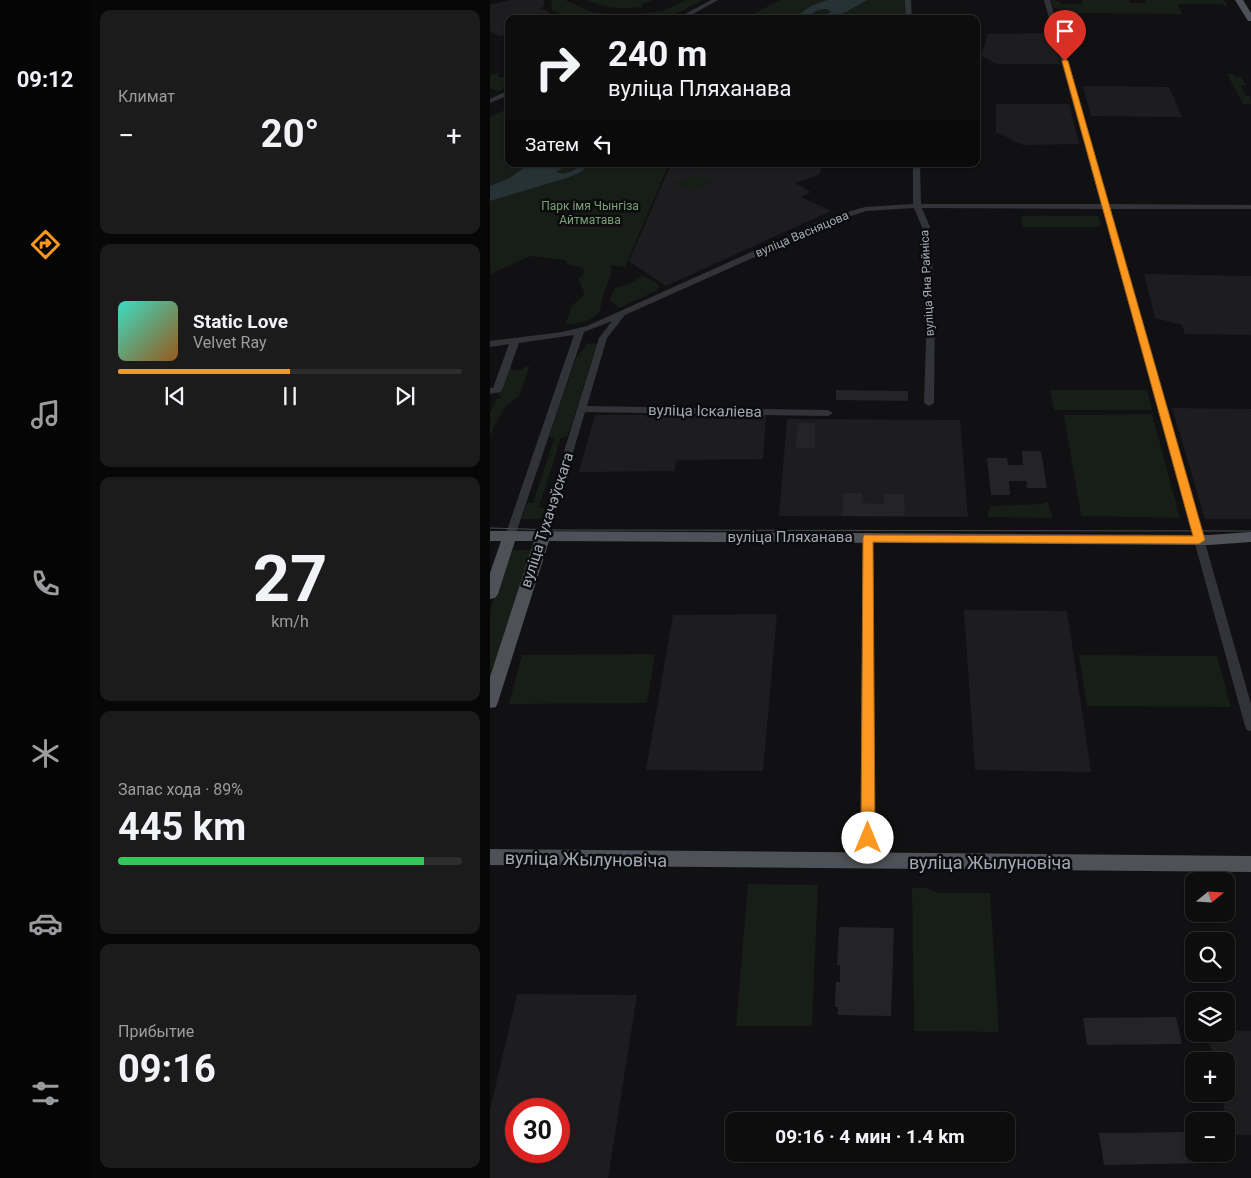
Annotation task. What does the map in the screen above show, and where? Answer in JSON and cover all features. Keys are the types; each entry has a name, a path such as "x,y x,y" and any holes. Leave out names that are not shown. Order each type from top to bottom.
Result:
{"main road":[{"path":"1239,0 1251,19"},
{"path":"1248,0 1251,4"},
{"name":"вуліца Пляханава","path":"490,536 1204,540 1251,537"},
{"name":"вуліца Тухачэўскага","path":"490,594 510,536"},
{"name":"вуліца Тухачэўскага","path":"490,702 543,536"},
{"name":"вуліца Пляханава","path":"1204,540 1251,544"},
{"name":"вуліца Жылуновіча","path":"490,858 1251,864"}],"street":[{"path":"687,15 715,0"},
{"path":"908,0 909,15"},
{"path":"1046,0 1204,540 1251,726"},
{"path":"490,101 505,94"},
{"name":"вуліца Яна Райніса","path":"916,167 917,206 926,227 931,311 929,403"},
{"name":"вуліца Васняцова","path":"490,344 585,330 830,220 870,208 917,206 1251,208"},
{"name":"вуліца Тухачэўскага","path":"543,536 603,338 622,315"},
{"path":"585,330 601,330 603,338"},
{"name":"вуліца Тухачэўскага","path":"510,536 585,330"},
{"path":"490,391 497,390 515,341"},
{"name":"вуліца Іскаліева","path":"582,410 828,413"},
{"path":"868,538 868,861"}],"shaded area":[{"path":"510,0 544,0 544,6 540,9 546,10 552,15 505,15 505,35 500,36 490,31 490,5"},
{"path":"827,0 867,0 840,15 825,15 831,12 824,9 815,11 812,15 799,15 811,6"},
{"path":"1052,33 1060,64 997,64 981,56 988,34"},
{"path":"1083,86 1169,87 1182,117 1091,116"},
{"path":"996,104 1069,104 1079,144 1023,145 996,132"},
{"path":"525,167 564,167 556,172 566,173 578,167 587,167 570,177 490,201 490,186 510,178"},
{"path":"670,167 821,167 820,174 795,183 811,192 801,197 831,211 666,286 629,261"},
{"path":"1144,274 1251,276 1251,335 1185,334 1182,325 1155,318"},
{"path":"1172,408 1251,409 1251,519 1205,519"},
{"path":"595,415 766,415 763,459 677,460 674,471 579,472"},
{"path":"787,419 960,420 968,517 779,516"},
{"path":"964,610 1067,611 1091,772 975,770"},
{"path":"777,614 763,771 646,770 673,615"},
{"path":"517,994 637,995 608,1178 490,1178 490,1110"},
{"path":"1235,1031 1251,1031 1251,1135 1235,1135 1235,1112 1225,1112 1223,1102 1235,1102 1235,1052 1212,1052 1210,1042 1235,1042"}],"green space":[{"path":"551,0 565,0 592,12 622,15 559,15 552,10"},
{"path":"587,0 653,0 642,4 643,7 622,8 608,7"},
{"path":"686,0 703,0 674,15 622,15 663,11"},
{"path":"780,0 906,0 907,15 752,15"},
{"path":"1051,0 1059,1 1060,4 1083,4 1082,0 1129,0 1130,3 1147,3 1146,0 1224,0 1228,8 1221,4 1178,4 1182,14 1065,13 1053,7"},
{"path":"500,72 498,77 505,77 505,88 498,91 490,88 490,75"},
{"path":"1227,74 1242,77 1246,85 1240,85 1246,96 1250,96 1251,104 1243,104"},
{"name":"Парк імя Чынгіза Айтматава","path":"505,110 505,167 668,167 625,267 610,265 612,270 600,311 593,318 585,322 566,324 571,306 585,294 578,279 584,274 583,268 567,264 566,260 531,256 490,274 490,117"},
{"path":"697,174 712,182 689,191 674,183"},
{"path":"1021,216 1098,216 1101,227 1023,227"},
{"path":"642,276 660,286 656,291 619,308 609,300 615,288 629,284"},
{"path":"588,343 597,344 568,436 561,438 539,507 545,509 542,519 521,519 527,503 533,503 554,439 549,436 575,360"},
{"path":"509,366 512,366 511,370 522,370 530,366 519,396 507,405 494,426 490,438 490,414 496,399 500,399 501,396 497,395"},
{"path":"1050,390 1147,390 1152,410 1054,410"},
{"path":"1152,414 1180,518 1081,516 1064,415"},
{"path":"1048,502 1053,518 988,517 991,506 1041,504"},
{"path":"510,550 532,550 490,682 490,611"},
{"path":"655,654 647,703 509,704 522,655"},
{"path":"1079,655 1217,656 1231,707 1087,706"},
{"path":"748,884 818,885 812,1026 736,1026"},
{"path":"912,888 928,888 937,893 990,893 999,1032 914,1031"}],"building":[{"path":"836,390 908,391 908,401 836,400"},
{"path":"798,423 815,423 815,448 796,448"},
{"path":"1022,451 1041,451 1047,488 1027,488 1026,481 1009,481 1010,495 991,495 987,458 1007,458 1008,465 1023,465"},
{"path":"843,493 862,493 862,503 884,504 884,494 904,494 905,516 843,516"},
{"path":"839,927 894,928 891,1016 838,1015 838,1007 835,1007 836,982 840,982 840,965 837,965"},
{"path":"1176,1017 1182,1044 1087,1045 1083,1018"},
{"path":"1185,1132 1185,1162 1209,1163 1104,1165 1099,1133"}],"tram line":[{"path":"490,528 556,530 1251,531"}],"route":[{"path":"868,838 868,538 1199,540 1065,61"}]}
